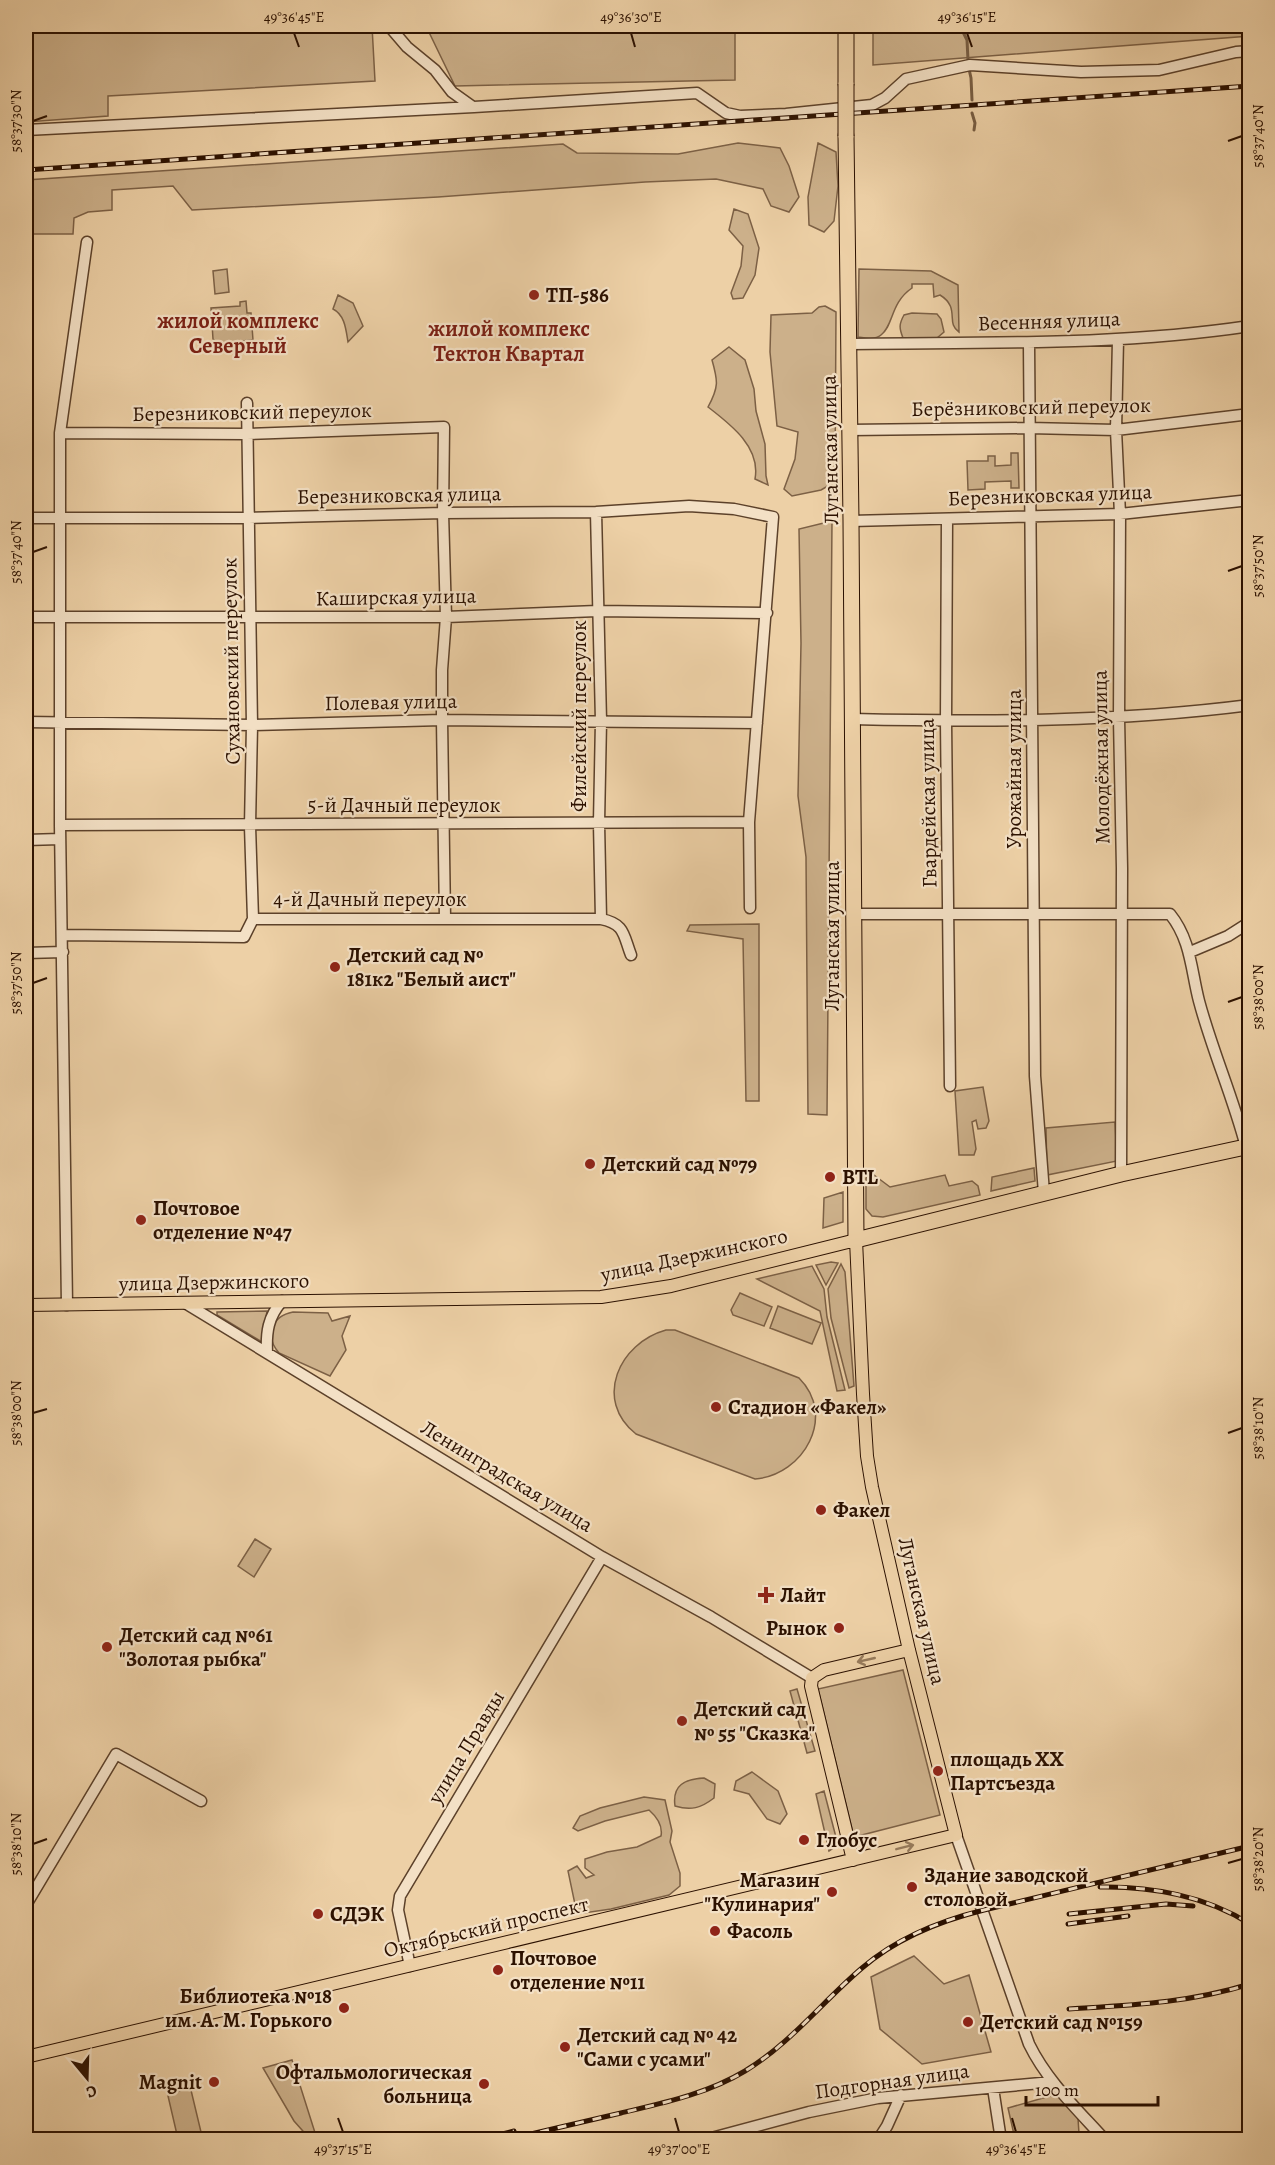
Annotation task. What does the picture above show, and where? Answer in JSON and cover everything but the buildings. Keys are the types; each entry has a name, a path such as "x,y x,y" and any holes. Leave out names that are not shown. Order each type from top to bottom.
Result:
{"highway":[{"name":"Луганская улица","path":"846,26 856,1240"},
{"name":"улица Дзержинского","path":"856,1240 1120,1174 1248,1146"}],"main road":[{"name":"улица Дзержинского","path":"26,1305 602,1297 671,1286 856,1240"},
{"name":"Луганская улица","path":"856,1240 867,1456 909,1650 956,1835"},
{"path":"853,1860 811,1686 812,1678 824,1670 909,1650"},
{"name":"Октябрьский проспект","path":"26,2057 956,1835"}],"street":[{"path":"389,26 406,47 435,70 452,92 474,107"},
{"path":"26,130 697,93 726,113 740,116 786,114 872,105 885,98 906,79 970,65 1081,72 1159,70 1236,52 1250,51"},
{"path":"67,1305 59,722 60,433 87,242"},
{"name":"Весенняя улица","path":"850,344 1029,344 1118,340 1250,326"},
{"name":"Молодёжная улица","path":"1118,340 1116,430 1120,514 1119,718 1122,912 1120,1174"},
{"name":"Урожайная улица","path":"1029,344 1035,1076 1044,1193"},
{"name":"Сухановский переулок","path":"247,403 252,725 250,826 253,919"},
{"name":"Берёзниковский переулок","path":"849,430 1029,428 1116,430 1250,414"},
{"name":"Березниковский переулок","path":"60,433 247,434 444,427 442,513"},
{"name":"Березниковская улица","path":"851,521 1120,514 1250,500"},
{"name":"Березниковская улица","path":"26,518 249,518 596,512 689,506 734,508 773,517 767,613"},
{"name":"Филейский переулок","path":"596,512 601,721 599,823 601,919"},
{"path":"442,513 446,617 442,670 446,918"},
{"name":"Гвардейская улица","path":"947,519 946,721 950,1086"},
{"name":"Каширская улица","path":"26,617 446,617 597,611 767,613"},
{"path":"750,908 749,822 767,613"},
{"path":"852,719 946,721 1119,718 1250,705"},
{"name":"Полевая улица","path":"26,722 252,725 442,720 757,723"},
{"name":"5-й Дачный переулок","path":"60,825 250,826 749,822"},
{"path":"26,840 60,839"},
{"path":"854,914 1122,912 1170,914 1177,922 1190,952 1198,1000 1248,1146"},
{"name":"4-й Дачный переулок","path":"63,935 244,937 253,919 601,919"},
{"path":"601,919 615,922 621,928 631,955"},
{"path":"1190,952 1228,936 1250,922"},
{"path":"26,953 63,952"},
{"path":"267,1353 269,1320 282,1301"},
{"name":"Ленинградская улица","path":"185,1303 602,1557 711,1617 812,1678"},
{"name":"улица Правды","path":"410,1966 398,1910 400,1896 602,1557"},
{"path":"27,1899 116,1754 201,1800"},
{"path":"956,1835 1029,2044 1052,2082 1105,2139"},
{"name":"Подгорная улица","path":"704,2139 809,2112 901,2095 1052,2082"},
{"path":"993,2088 1001,2139"},
{"path":"878,2139 887,2126 901,2095"}],"shaded area":[{"path":"26,26 372,26 375,81 108,96 108,116 26,122"},
{"path":"426,26 735,26 735,80 455,86"},
{"path":"873,26 1249,26 1250,36 873,65"},
{"path":"738,143 780,148 789,166 799,197 789,212 771,206 763,189 716,179 192,210 173,186 112,190 112,210 88,212 74,218 73,234 26,234 26,180 563,144 577,153 678,154"},
{"path":"818,143 836,152 838,186 834,221 824,232 809,225 808,197"},
{"path":"734,209 748,214 759,248 755,275 743,298 733,299 731,293 741,266 743,246 729,230"},
{"path":"227,269 229,292 215,294 213,271"},
{"path":"859,269 931,271 958,285 959,332 953,324 950,305 940,295 934,297 933,284 912,284 912,288 900,300 888,326 879,337 858,337"},
{"path":"338,295 353,303 363,326 348,342 342,319 333,309"},
{"path":"246,301 247,313 251,313 253,340 242,341 243,348 223,349 213,339 211,308 240,306 240,302"},
{"path":"825,306 836,312 835,482 821,490 792,496 784,489 795,459 798,432 777,426 770,352 771,315 812,313 819,307"},
{"path":"937,314 941,319 944,332 937,338 903,338 900,329 901,321 904,315"},
{"path":"729,347 745,360 754,389 756,411 765,444 768,485 755,479 756,467 753,457 742,437 708,407 716,384 712,360"},
{"path":"1011,453 1018,453 1019,488 1011,488 1011,481 985,482 985,489 968,490 967,461 988,461 988,456 995,456 995,466 1011,465"},
{"path":"832,521 827,1115 808,1114 806,857 798,796 801,643 799,529"},
{"path":"759,924 759,1101 746,1101 743,939 687,931 690,925"},
{"path":"983,1087 989,1121 986,1128 978,1129 976,1120 972,1122 976,1149 974,1155 959,1155 955,1091"},
{"path":"1115,1122 1117,1161 1047,1175 1046,1128"},
{"path":"1034,1168 1035,1181 991,1191 992,1177"},
{"path":"874,1175 890,1187 945,1175 949,1186 972,1181 978,1186 980,1195 883,1217 872,1216 866,1209 866,1178"},
{"path":"843,1192 843,1222 823,1228 824,1198"},
{"path":"838,1263 826,1285 816,1265"},
{"path":"841,1264 845,1272 854,1386 849,1388 831,1318 828,1289"},
{"path":"812,1266 824,1289 827,1317 845,1390 837,1391 820,1311 757,1279"},
{"path":"740,1293 772,1307 764,1326 733,1315 731,1310"},
{"path":"778,1306 821,1323 812,1344 770,1328"},
{"path":"267,1311 262,1342 217,1315 217,1312"},
{"path":"293,1312 328,1313 332,1321 350,1316 342,1336 346,1350 330,1376 279,1353 274,1347 271,1334 275,1322"},
{"name":"Стадион «Факел»","path":"666,1330 675,1330 799,1378 810,1393 815,1409 815,1426 810,1441 788,1467 773,1475 755,1479 636,1434 623,1420 616,1405 614,1390 617,1374 635,1347 649,1337"},
{"path":"255,1539 271,1549 254,1577 238,1566"},
{"path":"903,1670 940,1815 854,1837 818,1689"},
{"path":"797,1689 815,1751 807,1753 790,1691"},
{"path":"752,1772 778,1791 787,1814 780,1824 767,1819 749,1794 734,1790 736,1781"},
{"path":"704,1778 715,1784 714,1798 696,1808 675,1806 676,1793 681,1784"},
{"path":"824,1791 838,1845 829,1851 816,1794"},
{"path":"644,1797 665,1800 672,1831 670,1842 680,1873 680,1886 669,1895 611,1909 577,1914 568,1871 577,1866 586,1878 594,1875 585,1868 585,1859 607,1852 637,1847 661,1836 661,1828 655,1815 649,1810 605,1821 578,1831 573,1828 580,1816 600,1808"},
{"path":"914,1956 944,1984 969,1975 991,2052 922,2064 880,2029 871,1977"},
{"path":"292,2060 317,2139 310,2139 294,2121 263,2068"},
{"path":"190,2086 201,2132 178,2139 168,2096"},
{"path":"1057,2094 1078,2118 1079,2134 1064,2139 1015,2139 1008,2108"}],"waterway":[{"path":"960,26 967,40 968,60"},
{"path":"969,69 972,100"},
{"path":"972,113 975,123 974,130"}],"railway":[{"path":"26,170 1250,86"},
{"path":"505,2140 669,2101 716,2086 745,2071 777,2048 875,1957 904,1939 935,1925 984,1910 1250,1846"},
{"path":"1100,1887 1139,1888 1178,1895 1215,1906 1250,1924"},
{"path":"1069,1914 1166,1904 1193,1906"},
{"path":"1068,1924 1128,1916"},
{"path":"1069,2009 1182,1999 1250,1984"},
{"path":"478,2140 514,2131"}],"place":[{"name":"ТП-586","path":"534,295"},
{"name":"Детский сад № 181к2 \"Белый аист\"","path":"335,967"},
{"name":"Детский сад №79","path":"590,1164"},
{"name":"BTL","path":"830,1177"},
{"name":"Почтовое отделение №47","path":"141,1220"},
{"name":"Стадион «Факел»","path":"716,1407"},
{"name":"Факел","path":"821,1510"},
{"name":"Лайт","path":"766,1595"},
{"name":"Рынок","path":"839,1628"},
{"name":"Детский сад №61 \"Золотая рыбка\"","path":"107,1647"},
{"name":"Детский сад № 55 \"Сказка\"","path":"682,1721"},
{"name":"площадь XX Партсъезда","path":"938,1771"},
{"name":"Глобус","path":"804,1840"},
{"name":"Здание заводской столовой","path":"912,1887"},
{"name":"Магазин \"Кулинария\"","path":"832,1892"},
{"name":"СДЭК","path":"318,1914"},
{"name":"Фасоль","path":"715,1931"},
{"name":"Почтовое отделение №11","path":"498,1970"},
{"name":"Библиотека №18 им. А. М. Горького","path":"344,2008"},
{"name":"Детский сад №159","path":"968,2022"},
{"name":"Детский сад № 42 \"Сами с усами\"","path":"565,2047"},
{"name":"Magnit","path":"214,2082"},
{"name":"Офтальмологическая больница","path":"484,2084"}],"district":[{"name":"жилой комплекс Северный","path":"238,332"},
{"name":"жилой комплекс Тектон Квартал","path":"509,340"}]}
